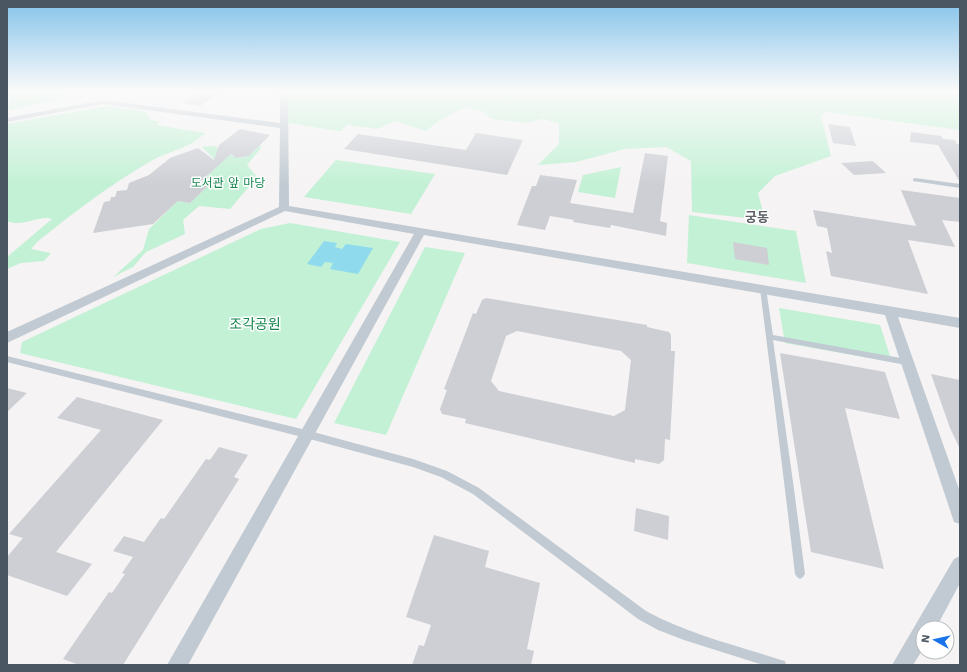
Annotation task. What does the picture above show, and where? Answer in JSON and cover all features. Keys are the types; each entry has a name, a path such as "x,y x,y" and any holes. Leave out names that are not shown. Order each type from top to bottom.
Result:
{"street":[{"path":"256,122 283,126"},
{"path":"283,122 284,208"},
{"path":"7,338 284,208 960,323"},
{"path":"177,665 421,231"},
{"path":"890,311 906,362 960,516"},
{"path":"929,620 960,565"},
{"path":"902,665 915,644"}],"lane":[{"path":"914,180 960,186"},
{"path":"763,290 800,574"},
{"path":"769,337 906,362"},
{"path":"7,359 306,434 420,465 461,482 476,491 642,615 672,631 730,648 762,662 781,665"}],"green space":[{"path":"16,122 159,122 156,125 205,133 193,142 151,161 121,179 92,199 37,242 31,249 51,253 44,261 21,263 7,269 7,257 52,219 42,218 19,223 7,221 7,124"},
{"path":"392,122 377,129 347,125 341,131 289,123"},
{"path":"399,122 437,122 426,131"},
{"path":"556,122 823,122 831,156 775,176 758,193 765,220 692,212 691,161 666,147 625,149 576,162 538,165 559,144 559,123"},
{"path":"903,122 960,122 960,130"},
{"name":"도서관 앞 마당","path":"214,146 232,156 237,157 247,156 259,146 262,147 247,165 257,177 230,209 199,206 183,220 185,234 146,252 133,267 113,277 143,250 149,229 178,201 190,203 209,185 200,184 219,164 202,147"},
{"path":"336,160 435,174 411,214 304,197"},
{"path":"621,167 615,198 578,192 583,175"},
{"path":"689,215 796,231 806,283 687,263"},
{"name":"조각공원","path":"290,223 400,242 296,419 20,353 22,342 261,229"},
{"path":"425,247 465,253 386,435 334,423"},
{"path":"779,308 880,325 892,362 785,343"}],"water":[{"path":"324,241 337,243 335,247 342,249 346,244 373,248 358,274 330,269 333,263 325,262 321,267 307,264"}],"building":[{"path":"828,124 850,127 856,146 833,143"},
{"path":"240,129 270,135 249,156 236,158 231,154 199,183 209,185 190,203 178,201 153,224 93,233 104,202 110,201 111,197 115,197 117,191 127,190 129,183 149,175 170,158 198,148 214,160 219,145"},
{"path":"911,132 941,136 943,139 955,140 957,144 960,144 960,182 938,145 910,142"},
{"path":"476,133 523,140 507,175 344,149 358,134 466,150"},
{"path":"645,153 668,156 660,221 667,223 666,236 611,225 610,228 573,222 574,220 550,216 545,230 517,225 532,186 536,186 540,175 577,180 570,203 633,213"},
{"path":"873,161 886,173 854,175 841,163"},
{"path":"901,190 960,198 960,222 942,220 955,247 908,240 928,294 831,276 826,251 832,253 827,228 817,226 813,210 916,226"},
{"path":"733,242 767,248 769,265 735,259"},
{"path":"486,298 647,325 647,327 669,332 671,335 671,351 675,351 670,440 665,439 664,460 659,464 635,459 635,463 465,423 466,419 442,414 440,409 447,390 444,389 473,313 476,314 482,300","holes":["517,331 621,351 631,360 625,410 614,416 499,391 491,381 506,336"]},
{"path":"780,353 885,372 900,419 845,408 884,569 811,552"},
{"path":"931,374 960,380 960,449 950,428"},
{"path":"7,388 27,393 7,412"},
{"path":"77,397 163,420 56,552 92,564 67,596 7,575 7,557 23,538 9,534 101,430 57,418"},
{"path":"219,447 248,455 234,477 239,479 123,665 79,665 63,659 109,592 112,593 125,574 122,573 133,557 113,551 124,536 144,542 161,518 164,519 206,459 210,460"},
{"path":"636,508 669,516 668,540 634,531"},
{"path":"434,535 489,551 485,567 540,583 527,649 534,651 531,665 412,665 419,645 424,646 431,625 406,617"}],"district":[{"name":"궁동","path":"757,217"}]}
